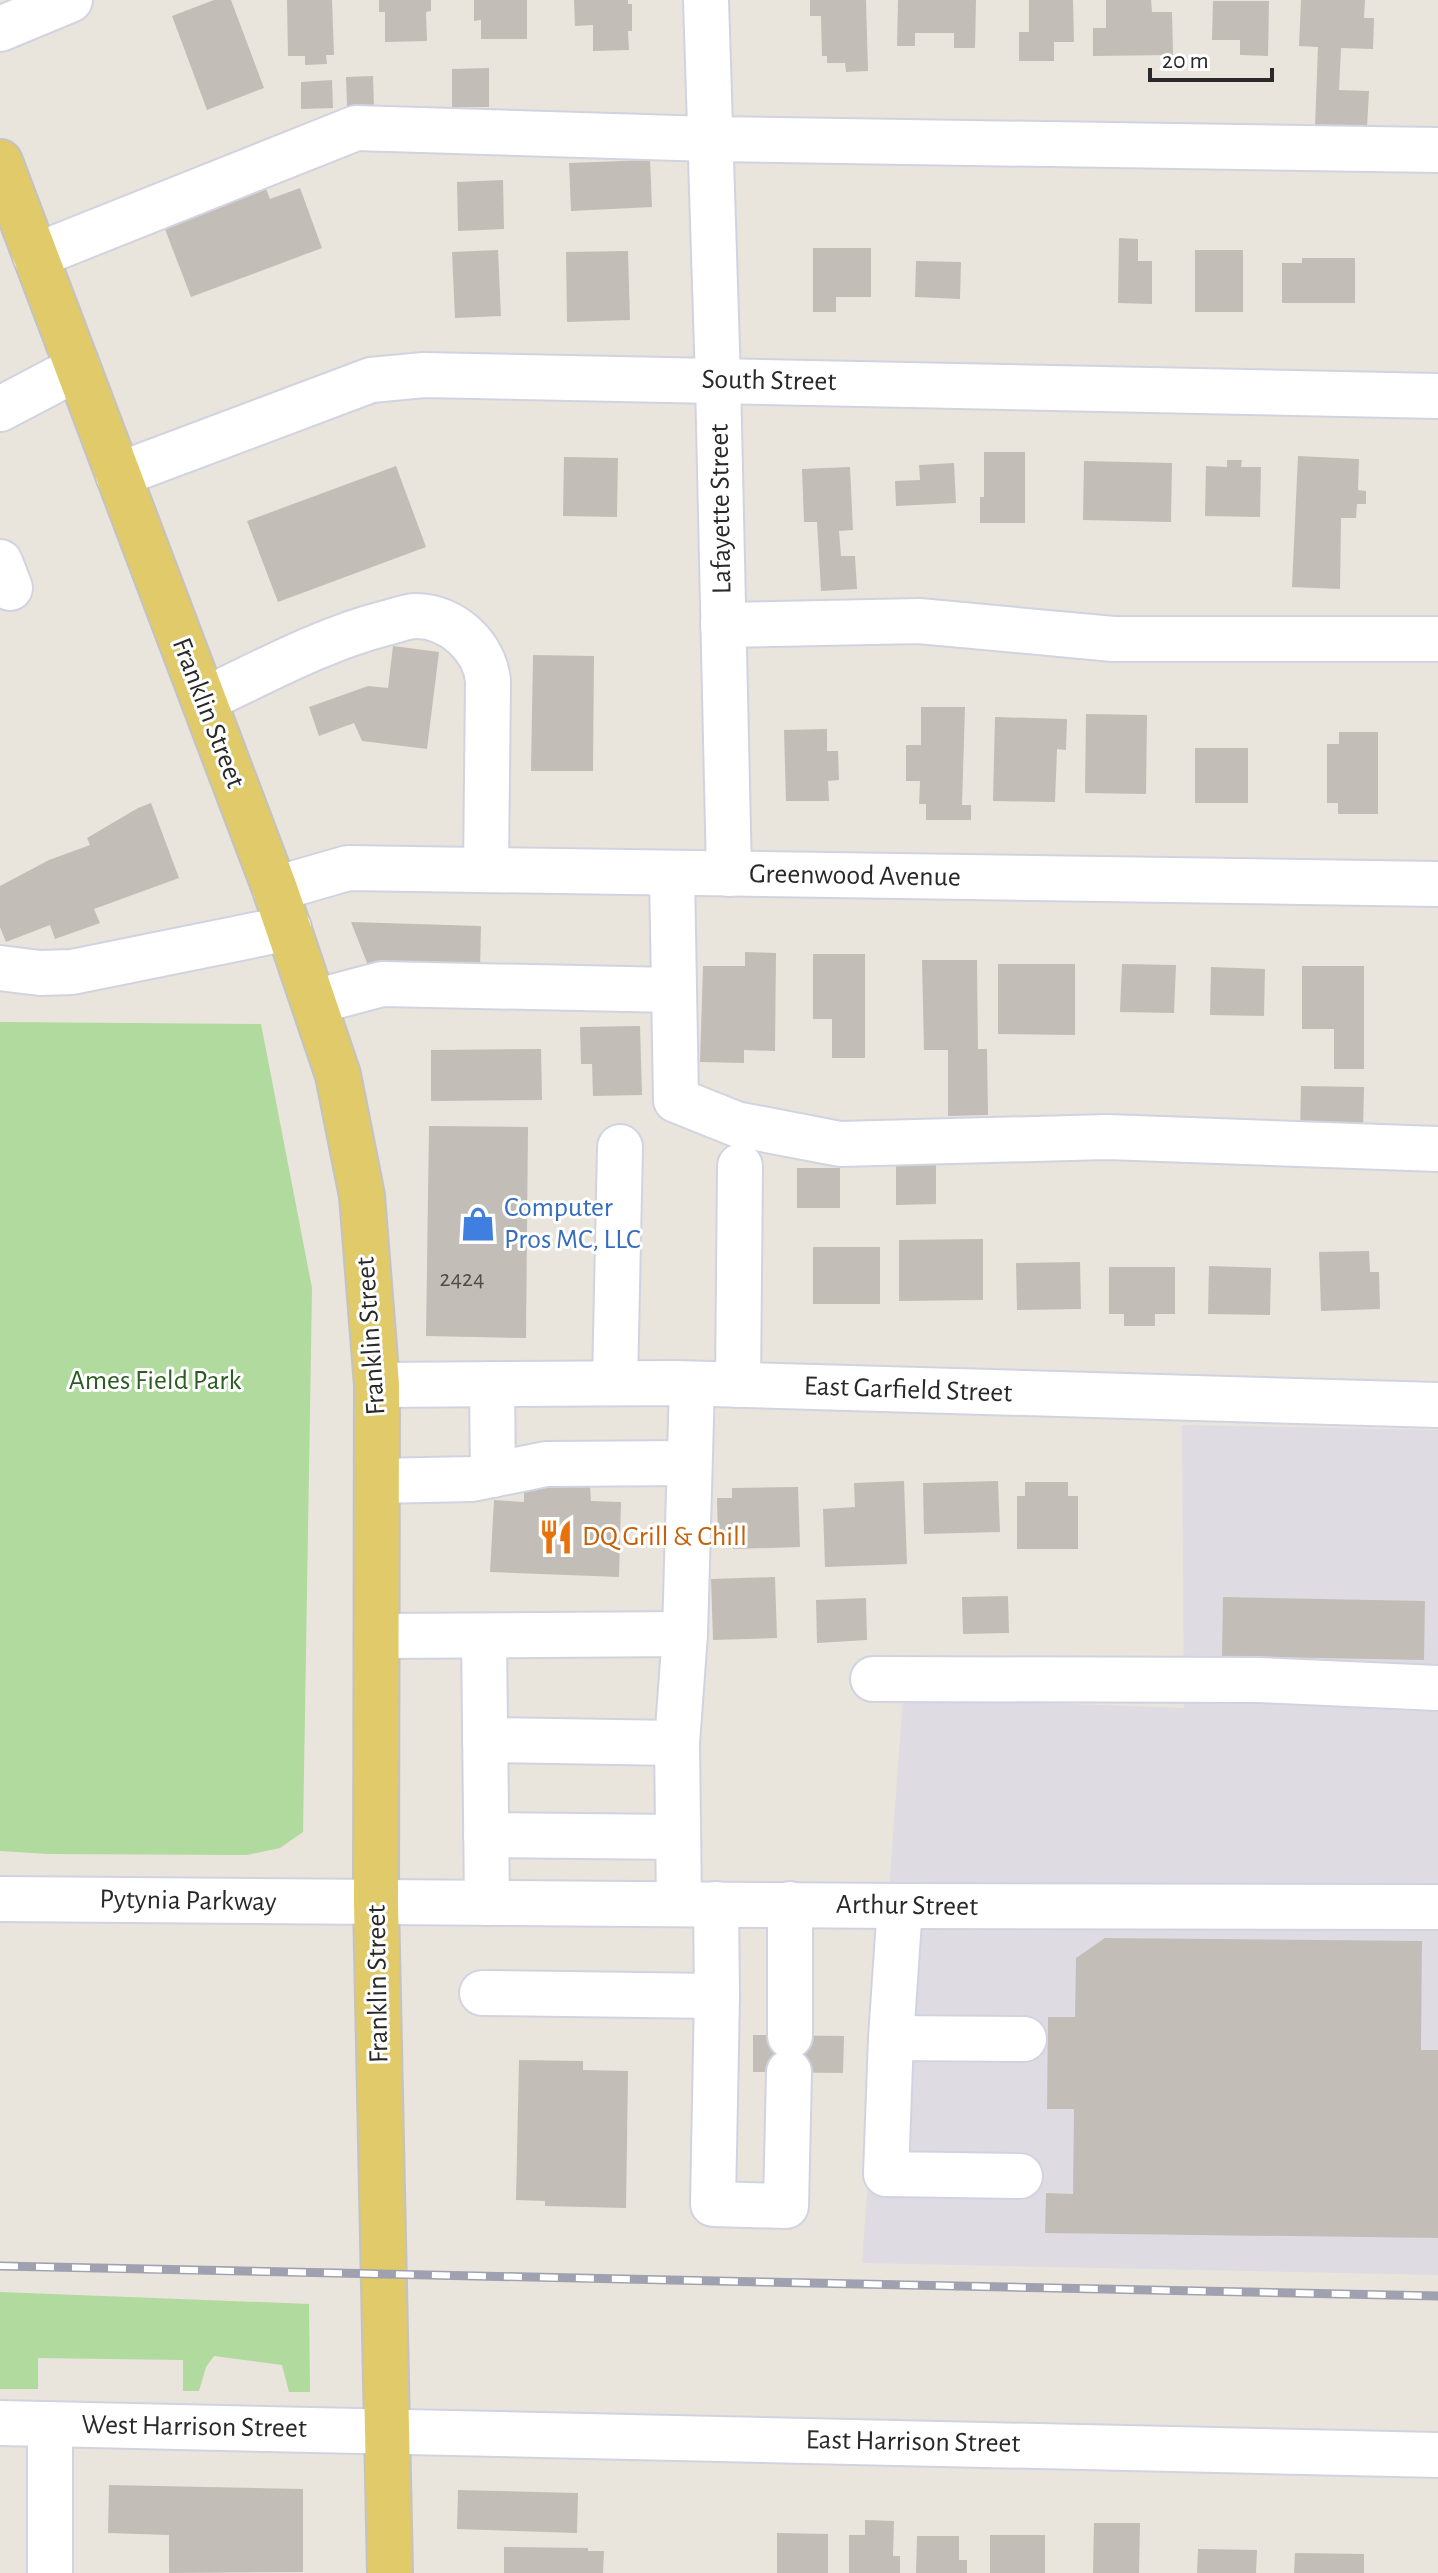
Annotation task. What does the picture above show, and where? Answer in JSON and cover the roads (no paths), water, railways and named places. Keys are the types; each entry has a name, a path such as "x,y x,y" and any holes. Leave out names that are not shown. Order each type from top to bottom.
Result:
{"main road":[{"name":"Franklin Street","path":"0,162 282,909 338,1075 362,1196 377,1385 376,1903 390,2573"}],"street":[{"path":"0,29 70,0"},
{"name":"Lafayette Street","path":"706,0 729,874"},
{"path":"35,256 356,128 710,139 1438,150"},
{"path":"0,409 78,368"},
{"name":"South Street","path":"118,475 371,380 424,375 1438,396"},
{"path":"204,700 356,631 402,619 417,616 442,622 467,637 480,652 488,681 486,870"},
{"path":"723,625 919,621 1113,639 1438,639"},
{"name":"Greenwood Avenue","path":"0,968 40,973 72,972 282,909 348,868 1438,884"},
{"path":"672,873 676,1100 736,1124 840,1144 1107,1137 1438,1149"},
{"path":"314,1002 382,984 674,990"},
{"path":"615,1383 620,1147"},
{"path":"738,1385 740,1166"},
{"path":"492,1384 493,1475"},
{"path":"692,1384 685,1634 677,1743 678,1837 697,1904 717,1996 713,2204 786,2206 790,1904"},
{"name":"East Garfield Street","path":"377,1385 692,1384 1438,1405"},
{"path":"377,1481 472,1479 546,1464 688,1463"},
{"path":"377,1636 685,1634"},
{"path":"484,1636 487,1903"},
{"path":"873,1679 1259,1680 1438,1688"},
{"path":"485,1740 677,1743"},
{"path":"486,1835 678,1837"},
{"name":"Pytynia Parkway","path":"0,1899 376,1903"},
{"name":"Arthur Street","path":"376,1903 1438,1907"},
{"path":"900,1906 886,2174 1020,2176"},
{"path":"482,1993 717,1996"},
{"path":"891,2038 1024,2039"},
{"name":"West Harrison Street","path":"0,2423 388,2430"},
{"path":"50,2424 50,2573"},
{"name":"East Harrison Street","path":"388,2430 1438,2455"}],"railway":[{"path":"0,2266 1438,2296"}],"place":[{"name":"Computer Pros MC, LLC","path":"478,1224"},
{"name":"DQ Grill & Chill","path":"556,1537"}],"park label":[{"name":"Ames Field Park","path":"155,1381"}]}
